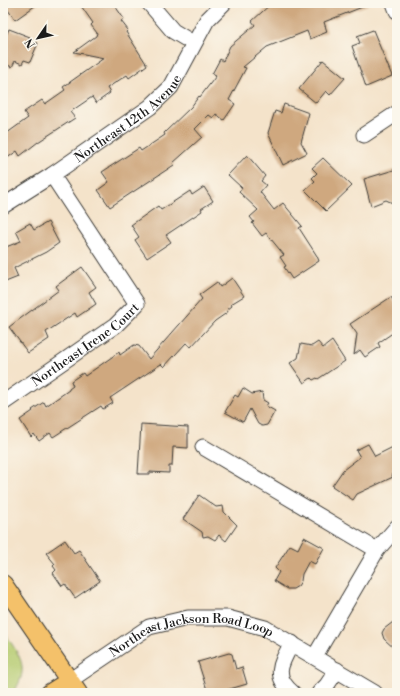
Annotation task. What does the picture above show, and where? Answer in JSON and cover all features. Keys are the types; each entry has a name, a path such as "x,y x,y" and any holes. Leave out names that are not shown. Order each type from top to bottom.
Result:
{"main road":[{"path":"3,584 74,687 50,693"}],"street":[{"path":"149,3 173,31 193,43"},
{"name":"Northeast 12th Avenue","path":"3,206 52,175 150,108 171,87 184,64 193,43 207,20 224,3"},
{"path":"394,3 397,11"},
{"path":"364,135 397,113"},
{"name":"Northeast Irene Court","path":"3,403 116,325 137,304 52,175"},
{"path":"203,447 378,550"},
{"path":"315,656 378,550 397,527"},
{"name":"Northeast Jackson Road Loop","path":"74,687 149,628 188,618 228,618 265,628 315,656 375,693"},
{"path":"292,643 280,666 280,673 282,681 293,693"},
{"path":"319,693 328,686 337,670"}],"green space":[{"path":"3,630 21,661 22,675 19,684 13,693 3,693"}],"building":[{"path":"3,3 39,3 15,20"},
{"path":"79,3 113,3 124,19 121,21 128,30 126,32 147,65 129,78 127,75 107,88 110,93 96,103 92,97 70,112 75,118 38,142 20,156 17,151 3,161 3,136 28,118 24,112 42,100 45,104 65,90 63,87 104,58 74,52 96,36 97,33 91,25 93,23"},
{"path":"272,3 370,4 324,22 327,32 310,39 307,31 267,47 243,67 246,68 229,100 235,104 224,120 216,114 213,118 209,115 195,129 202,137 173,163 174,165 110,207 98,190 109,182 102,172 139,148 141,151 165,135 164,133 191,107 216,76 212,74 220,59 223,61 230,46 255,25 252,21"},
{"path":"9,29 30,37 29,40 38,43 30,62 24,60 22,64 15,61 12,67 3,63 3,42"},
{"path":"373,30 392,76 366,87 352,46 360,43 357,36"},
{"path":"323,60 345,78 330,95 326,91 316,103 299,89"},
{"path":"284,104 309,113 301,142 307,153 283,165 268,133 275,111 281,113"},
{"path":"247,155 265,176 261,181 266,185 260,192 274,210 283,203 302,226 299,228 319,261 292,279 284,267 286,266 280,257 284,255 266,233 262,236 252,223 254,222 250,217 258,210 239,192 242,188 228,175"},
{"path":"323,158 352,186 326,211 305,190 315,181 312,178 317,173 312,168"},
{"path":"397,169 397,205 386,200 371,206 364,179"},
{"path":"204,187 213,201 201,209 202,211 166,235 171,242 147,258 135,240 139,237 131,225 158,206 161,210 190,191 192,195"},
{"path":"48,222 59,243 46,252 14,268 18,277 3,283 3,241 6,247 21,241 16,231 30,223 34,230"},
{"path":"82,267 96,287 89,292 96,304 77,317 75,313 46,332 49,339 28,353 9,327 59,290 56,286"},
{"path":"232,278 244,296 231,304 232,306 227,310 228,312 215,321 191,347 186,343 164,367 161,364 110,398 113,403 103,409 101,406 53,437 50,433 39,441 34,434 31,437 20,420 33,411 32,410 44,402 46,406 73,386 71,381 83,373 85,376 119,352 120,355 134,345 139,346 149,359 202,299 199,295 217,282 220,287"},
{"path":"391,297 397,306 397,330 378,343 380,347 365,357 360,350 354,355 357,334 350,324"},
{"path":"332,341 345,361 318,379 313,380 311,378 304,383 290,363 298,358 301,344 312,346 318,342 323,348"},
{"path":"243,388 252,394 262,392 263,400 268,403 266,406 275,411 267,425 262,426 258,424 250,409 243,422 225,412 235,395 238,397"},
{"path":"141,424 188,427 188,448 173,447 172,466 169,466 169,473 150,472 150,474 138,474"},
{"path":"368,444 375,456 393,447 397,455 397,472 392,475 393,477 357,494 353,500 332,486 343,470 360,457 356,450"},
{"path":"199,495 216,507 223,506 224,512 237,525 226,541 219,535 215,540 208,536 203,537 202,532 183,519"},
{"path":"304,537 324,548 315,564 309,561 298,586 293,589 287,589 274,581 279,572 275,568 290,545 298,549"},
{"path":"65,540 74,553 79,550 100,581 75,598 65,584 62,586 53,573 56,570 53,566 55,564 46,553"},
{"path":"397,619 397,651 384,639 382,633 384,629"},
{"path":"229,653 232,654 236,669 242,667 247,684 216,693 208,693 198,662"}]}
